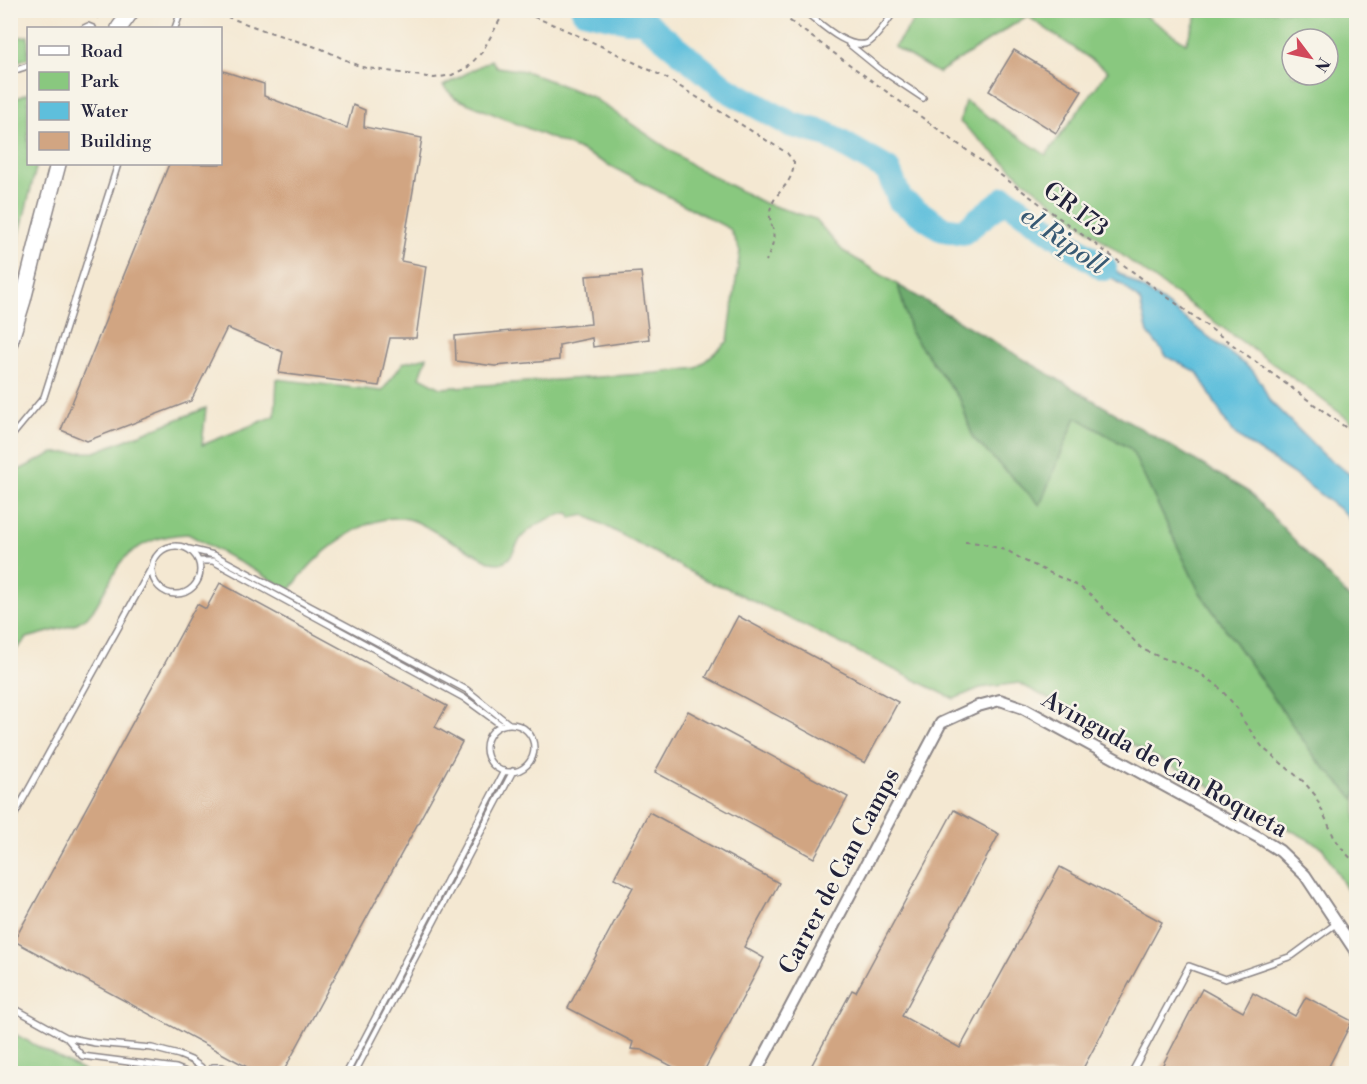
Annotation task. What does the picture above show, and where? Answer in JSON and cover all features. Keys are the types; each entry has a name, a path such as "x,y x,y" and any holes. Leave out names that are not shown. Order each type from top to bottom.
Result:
{"main road":[{"path":"120,27 132,10"},
{"path":"10,342 58,165"}],"street":[{"name":"Avinguda de Can Roqueta","path":"978,706 1000,700 1023,708 1281,851 1305,875 1356,952"},
{"name":"Carrer de Can Camps","path":"754,1074 941,723 978,706"}],"lane":[{"path":"803,10 880,70 923,98"},
{"path":"846,42 856,45 869,42 895,10"},
{"path":"176,27 180,14"},
{"path":"10,72 27,66"},
{"path":"10,438 44,397 118,165"},
{"path":"10,823 156,558 160,552 174,546 214,555 467,690 508,724"},
{"path":"153,565 154,580 164,591 178,594 186,592 192,588 200,576 199,561 189,549"},
{"path":"199,561 213,561 464,698 501,725"},
{"path":"508,724 523,728 532,739 534,746 530,761 524,767 513,771 504,771 494,766 488,759 486,751 489,735 501,725 508,724"},
{"path":"346,1074 504,771"},
{"path":"354,1074 513,771"},
{"path":"1131,1074 1189,966 1225,979 1292,956 1337,924"},
{"path":"10,1006 66,1037 95,1044 152,1048 191,1060 206,1074 213,1067 222,1067 239,1074"},
{"path":"66,1037 82,1056 176,1068 186,1071 187,1074"}],"path":[{"path":"193,17 199,13 214,12 322,49 361,67 434,78 452,75 468,67 482,52 501,18 507,12 515,10 580,36 666,78 787,153 794,162 794,173 773,203 770,212 774,238 766,261"},
{"name":"GR 173","path":"775,10 1356,435"},
{"path":"965,542 981,543 1008,551 1078,586 1090,594 1142,650 1179,663 1216,684 1238,709 1242,719 1263,748 1304,782 1315,795 1334,837 1356,864"}],"green space":[{"path":"921,11 1138,11 1186,43 1199,11 1356,11 1356,425 1143,271 1026,182 960,122 965,101 1046,155 1108,71 1027,16 938,73 894,47"},
{"path":"27,36 27,58 11,64 11,38"},
{"path":"491,60 497,67 525,71 592,97 695,167 764,203 815,219 843,251 898,285 911,333 961,401 973,438 1040,505 1076,417 1131,449 1199,591 1317,760 1356,800 1356,905 1322,847 1019,683 980,688 954,699 725,587 711,583 585,515 571,518 569,513 563,514 540,523 521,539 508,559 499,563 491,562 412,520 391,518 374,522 357,529 326,551 290,590 188,534 160,538 134,550 120,563 96,606 87,617 74,625 27,638 11,655 11,474 53,453 95,452 206,408 202,445 275,416 277,379 382,391 403,363 427,357 420,377 441,388 657,373 697,368 728,341 740,251 730,229 582,151 455,98 443,86"},
{"path":"27,93 27,165 37,165 11,269 11,101"},
{"path":"898,285 1249,492 1356,605 1356,800 1317,760 1199,591 1131,449 1076,417 1040,505 973,438 961,401 911,333"},
{"path":"11,1032 87,1073 11,1073"}],"water":[{"path":"1080,247 1163,302 1253,371 1269,400 1325,456 1356,479 1356,529 1346,514 1230,429 1197,372 1167,357 1148,333 1140,301 1125,287 1075,252 1075,248"}],"building":[{"path":"1014,50 1082,91 1056,133 989,91"},
{"path":"222,71 264,84 264,96 347,128 353,105 365,110 364,127 422,138 401,261 426,266 416,338 390,338 379,386 279,373 283,352 227,328 191,401 87,441 61,430 169,165 222,165"},
{"path":"641,272 649,339 593,347 592,338 559,345 559,360 495,366 456,361 455,336 591,324 586,276"},
{"path":"220,583 447,706 435,727 462,742 282,1074 260,1074 14,941 197,604 206,609"},
{"path":"738,616 898,702 865,763 706,677"},
{"path":"688,711 848,797 814,858 655,772"},
{"path":"954,810 999,834 902,1016 960,1048 1060,867 1162,922 1080,1074 807,1074 852,990 856,992"},
{"path":"649,812 779,883 744,947 764,958 705,1069 691,1074 686,1074 642,1050 631,1049 633,1042 568,1008 633,887 614,878"},
{"path":"1202,989 1243,1012 1253,993 1295,1016 1306,997 1352,1021 1325,1074 1158,1074"}],"waterway":[{"name":"el Ripoll","path":"584,10 628,20 642,20 725,88 792,125 824,133 888,170 900,200 943,229 963,232 1005,199 1104,268"}]}
